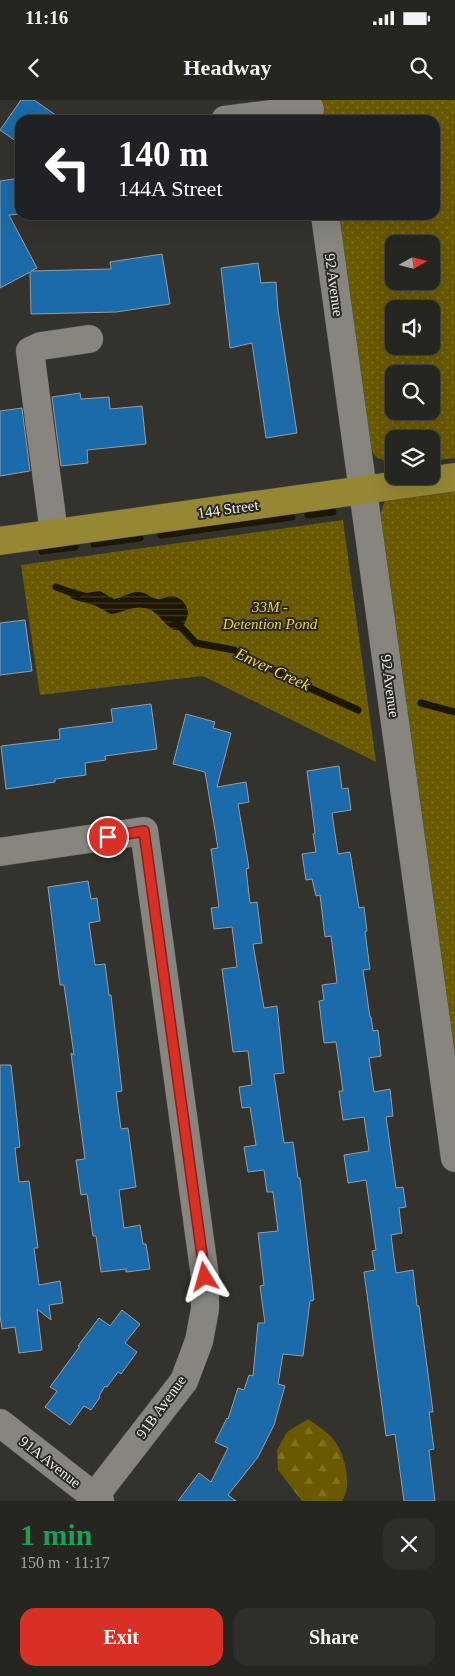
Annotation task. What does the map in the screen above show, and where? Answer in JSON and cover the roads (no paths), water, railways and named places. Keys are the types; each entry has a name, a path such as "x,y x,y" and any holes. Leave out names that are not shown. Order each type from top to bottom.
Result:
{"main road":[{"name":"144 Street","path":"0,541 455,477"}],"street":[{"path":"268,115 310,110"},
{"name":"92 Avenue","path":"325,220 455,1158"},
{"path":"54,533 30,351 40,346 89,339"},
{"name":"91B Avenue","path":"0,852 144,831 205,1277 205,1309 199,1341 184,1381 95,1499"},
{"name":"91A Avenue","path":"0,1423 95,1499"}],"waterway":[{"path":"308,515 333,512"},
{"path":"161,535 292,517"},
{"path":"94,544 140,538"},
{"path":"42,551 75,547"},
{"name":"Enver Creek","path":"56,587 78,595"},
{"name":"Enver Creek","path":"175,621 196,643 234,650 358,710"},
{"name":"Enver Creek","path":"421,703 455,712"}],"park label":[{"name":"33M - Detention Pond","path":"270,616"}]}
